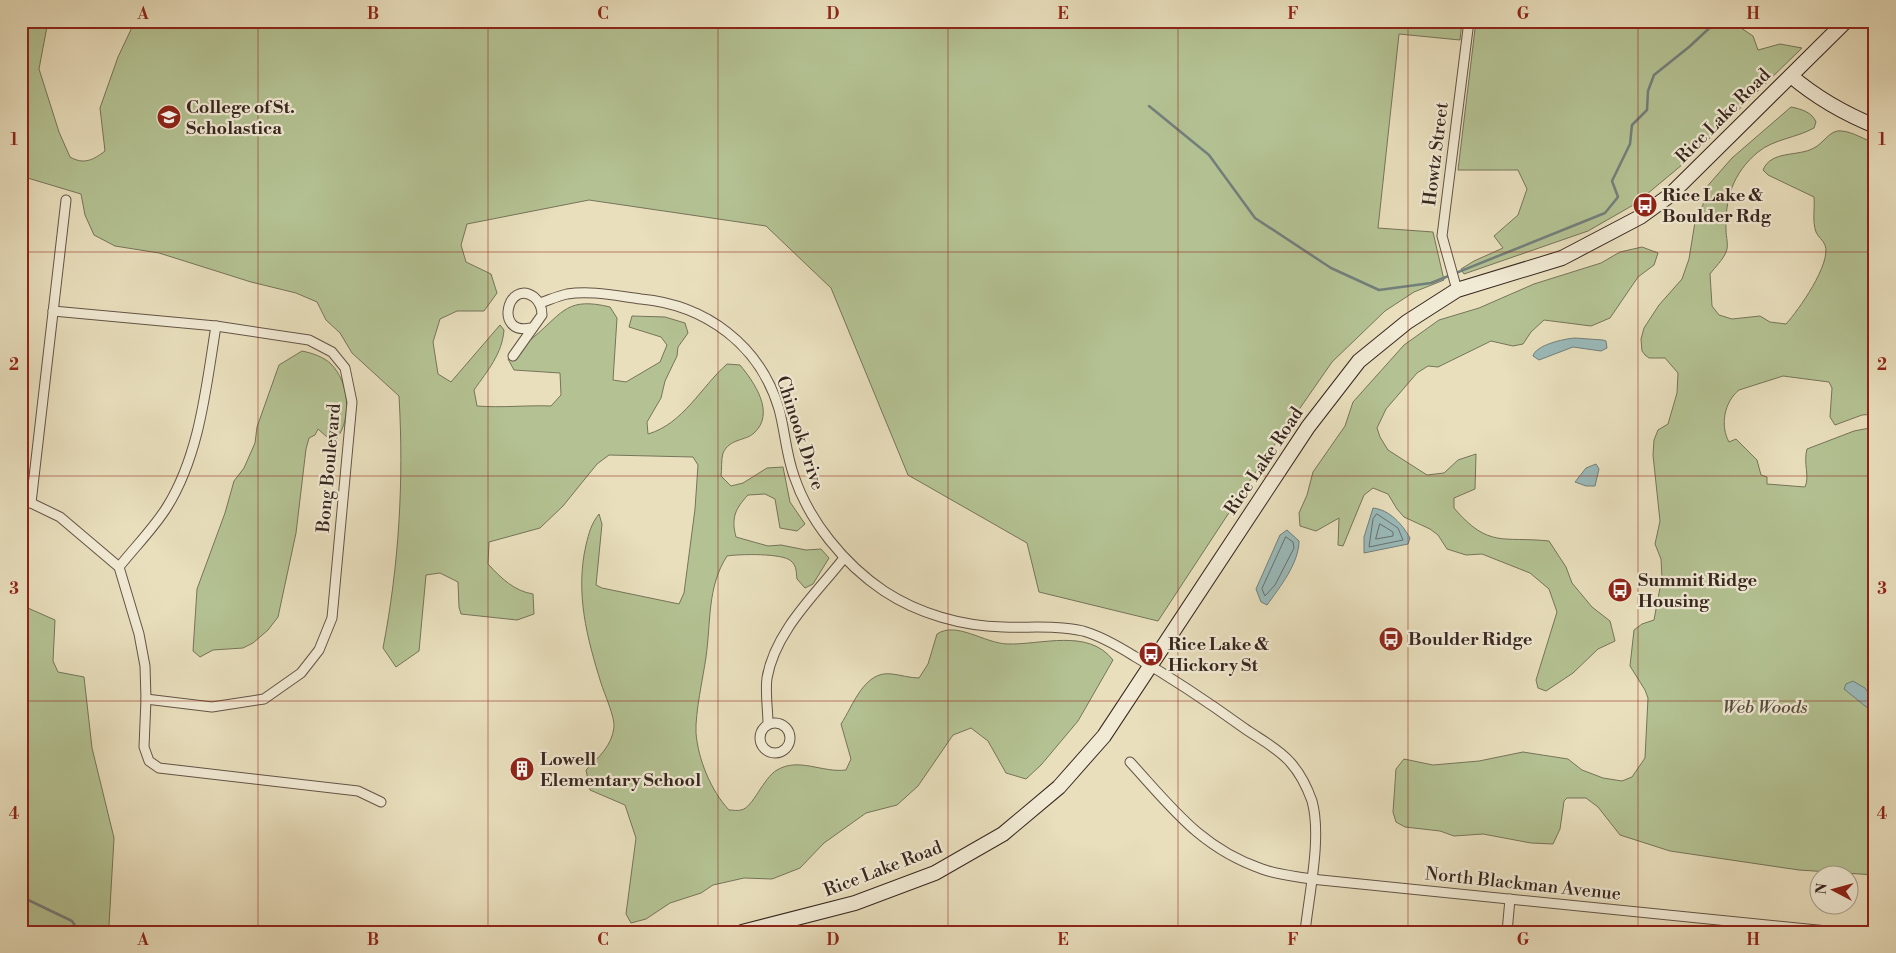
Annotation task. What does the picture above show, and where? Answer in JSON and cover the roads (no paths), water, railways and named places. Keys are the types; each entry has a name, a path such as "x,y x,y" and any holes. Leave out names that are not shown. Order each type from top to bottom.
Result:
{"main road":[{"name":"Rice Lake Road","path":"742,932 855,903 935,873 1003,834 1059,787 1104,736 1152,666 1308,426 1359,361 1407,322 1457,290 1562,258 1640,217 1669,196 1846,21"},
{"path":"1791,76 1814,96 1840,111 1875,126"}],"street":[{"name":"Howtz Street","path":"1457,290 1442,236 1469,21"},
{"path":"31,504 66,200"},
{"path":"513,356 531,328 540,320 542,309 540,303 532,296 521,294 511,300 508,305 507,310 510,321 519,328 531,328"},
{"name":"Chinook Drive","path":"540,303 567,294 653,300 680,306 714,321 725,329 758,365 772,387 780,411 793,475 810,511 844,558 884,591 924,611 954,621 982,626 1048,626 1083,632 1108,641 1152,666 1288,759 1298,772 1312,804 1316,827 1305,932"},
{"name":"Bong Boulevard","path":"53,311 216,326 309,340 332,352 345,368 352,402 332,618 319,650 300,673 264,699 212,706 146,699"},
{"path":"119,567 167,507 188,463 201,418 216,326"},
{"path":"21,502 31,504 60,517 119,567 140,634 145,666 144,747 149,762 159,768 358,791 381,802"},
{"path":"768,724 767,679 774,652 789,626 844,558"},
{"name":"North Blackman Avenue","path":"1130,762 1185,822 1211,845 1264,870 1311,879 1757,927 1837,932"},
{"path":"1507,932 1510,899"}],"water":[{"path":"1575,338 1603,340 1606,341 1607,348 1601,351 1573,347 1539,360 1533,356 1535,352 1544,346 1557,341"},
{"path":"1596,464 1599,469 1595,486 1586,486 1575,482 1586,468"},
{"path":"1373,508 1385,512 1399,523 1410,538 1408,544 1364,553 1364,537"},
{"path":"1287,530 1299,541 1296,558 1288,574 1267,605 1261,602 1256,589 1280,535"},
{"path":"1853,681 1865,688 1871,697 1875,697 1875,714 1844,689 1846,684"}],"waterway":[{"path":"1149,106 1209,155 1255,218 1331,268 1379,290 1431,283 1605,213 1618,197 1612,181 1630,144 1632,125 1647,110 1648,91 1654,75 1689,47 1717,21"},
{"path":"21,846 23,848 22,897 72,921 79,932"}],"place":[{"name":"College of St. Scholastica","path":"169,117"},
{"name":"Rice Lake & Boulder Rdg","path":"1645,205"},
{"name":"Summit Ridge Housing","path":"1620,590"},
{"name":"Boulder Ridge","path":"1391,639"},
{"name":"Rice Lake & Hickory St","path":"1151,654"},
{"name":"Lowell Elementary School","path":"522,769"}],"park label":[{"name":"Web Woods","path":"1765,707"}]}
